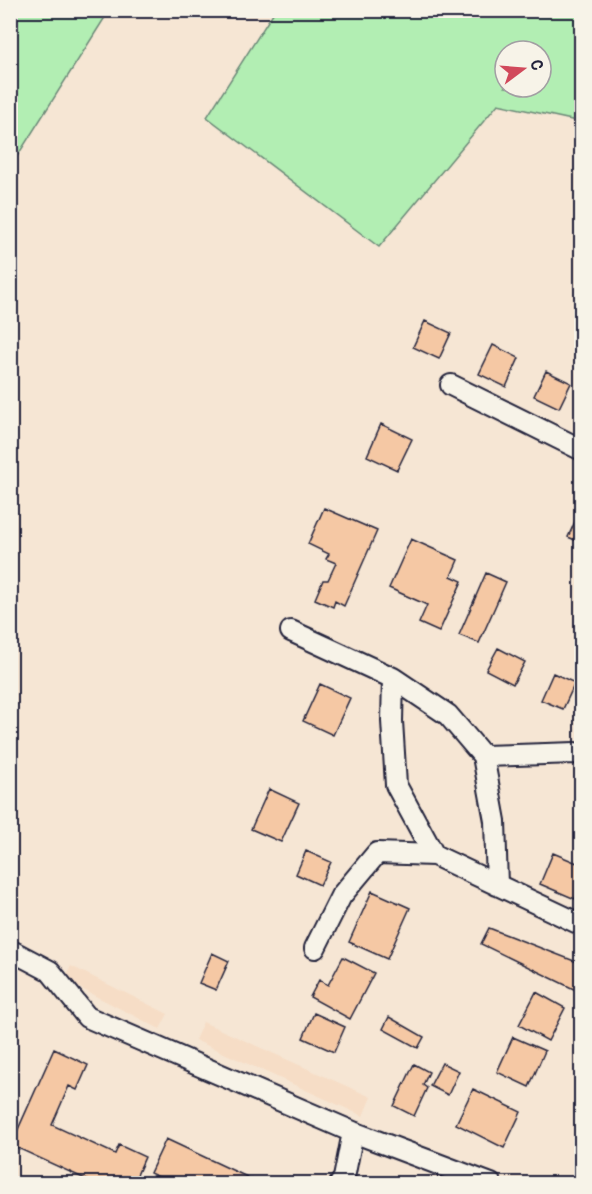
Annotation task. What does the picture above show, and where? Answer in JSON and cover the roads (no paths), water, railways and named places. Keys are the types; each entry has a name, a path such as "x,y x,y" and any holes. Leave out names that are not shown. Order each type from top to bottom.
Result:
{"street":[{"path":"452,385 582,450"},
{"path":"291,630 393,678 448,715 483,756 495,821 497,885"},
{"path":"393,678 392,721 396,785 434,855"},
{"path":"483,756 575,753 582,755"},
{"path":"315,948 341,896 377,853 434,855 582,925"},
{"path":"10,950 50,971 87,1017 353,1132 491,1184"},
{"path":"340,1184 344,1178 353,1132"}]}
